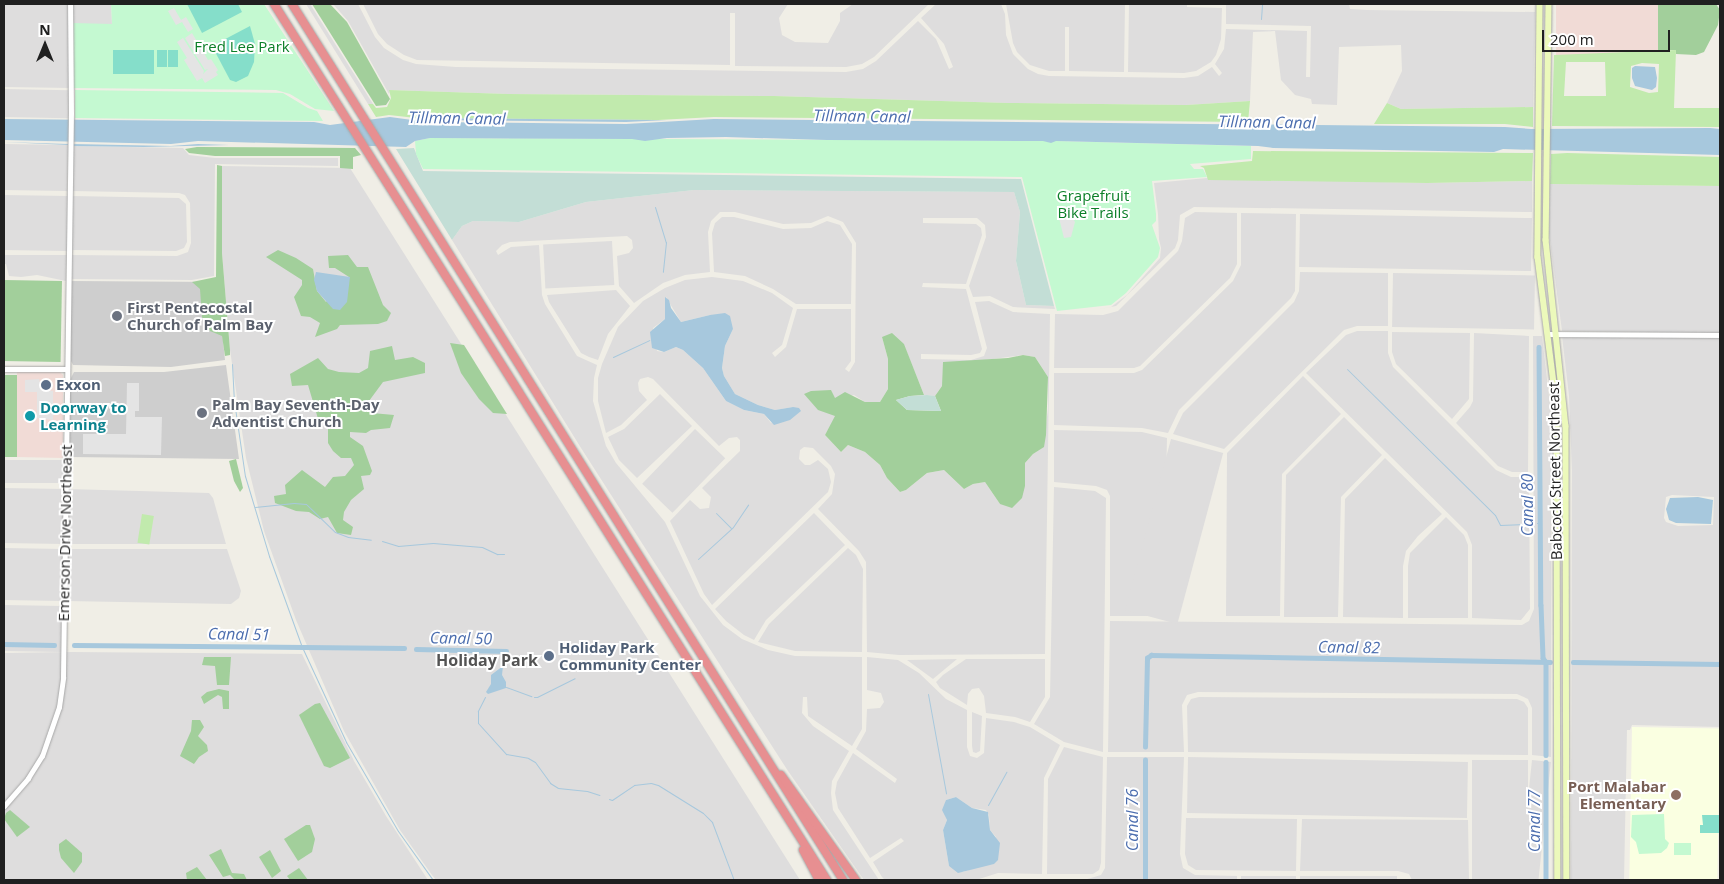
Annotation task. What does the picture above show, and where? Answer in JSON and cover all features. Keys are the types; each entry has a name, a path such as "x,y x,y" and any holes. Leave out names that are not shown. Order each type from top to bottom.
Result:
{"highway":[{"path":"274,4 827,880"},
{"path":"292,4 843,880"},
{"path":"768,760 789,783 856,880"},
{"path":"795,832 819,880"}],"main road":[{"name":"Babcock Street Northeast","path":"1540,4 1537,170 1538,257 1555,391 1557,430 1558,880"},
{"name":"Babcock Street Northeast","path":"1549,4 1546,240 1566,426 1567,880"},
{"path":"1538,95 1548,96"}],"street":[{"name":"Emerson Drive Northeast","path":"4,806 23,784 42,756 60,700 63,677 71,113 70,4"},
{"path":"1548,334 1720,336"},
{"path":"4,369 68,370"}],"shaded area":[{"path":"4,4 111,4 112,24 71,88 4,87"},
{"path":"306,4 310,4 373,104 368,104"},
{"path":"333,4 358,4 375,37 384,48 403,60 416,64 456,67 846,72 863,69 876,61 918,21 936,39 949,69 953,67 944,44 921,18 936,4 1001,4 1005,14 1006,35 1013,54 1028,69 1038,74 1049,76 1184,78 1198,76 1212,67 1219,76 1222,73 1215,64 1224,49 1226,29 1307,31 1306,77 1310,77 1311,26 1226,24 1226,4 1349,4 1350,9 1367,10 1535,12 1533,107 1401,109 1387,103 1402,71 1401,45 1339,47 1337,105 1312,104 1311,99 1295,95 1281,80 1275,31 1253,32 1250,101 1186,105 1008,103 774,96 508,94 390,90 389,94 348,21"},
{"path":"363,4 788,4 779,18 782,35 795,42 828,43 840,21 840,13 853,4 929,4 874,57 862,64 846,67 735,66 735,13 730,13 730,65 417,60 404,55 387,44 378,34"},
{"path":"1006,4 1125,4 1124,72 1069,71 1069,27 1065,27 1065,71 1049,71 1030,65 1017,52 1013,43"},
{"path":"1129,4 1187,4 1187,7 1222,8 1221,39 1216,55 1211,62 1196,71 1184,73 1128,72"},
{"path":"1556,4 1658,4 1658,55 1556,55"},
{"path":"174,8 181,20 186,17 193,29 188,32 182,22 176,25 168,11"},
{"path":"192,33 208,60 211,59 218,70 216,72 218,75 205,83 202,78 197,81 184,60 187,58 177,42 183,38 204,71 203,74 208,69 205,70 185,38"},
{"path":"1635,66 1655,67 1656,87 1652,90 1635,86 1632,78 1632,68"},
{"path":"4,89 69,90 69,118 4,117"},
{"path":"390,117 427,122 626,124 714,119 1505,127 1531,129 1710,128 1720,129 1720,155 1503,149 1494,152 1273,148 1258,146 1056,141 1051,143 1043,141 827,140 726,137 667,138 645,141 632,139 430,138 415,141 406,147 198,141 171,144 4,140 4,119 314,122 330,125"},
{"path":"416,118 667,120 626,122 427,120"},
{"path":"4,142 68,144 68,145"},
{"path":"4,144 68,145 67,191 4,190"},
{"path":"72,144 229,145 144,147 72,146"},
{"path":"72,146 183,148 189,155 215,158 338,158 338,166 215,164 214,276 192,280 71,279 71,255 177,256 188,252 191,243 190,203 185,195 179,193 72,191"},
{"path":"414,148 423,171 1021,179 1054,306 1026,305 1016,261 1020,212 1014,192 694,190 586,202 519,222 473,221 462,226 452,240 396,149"},
{"path":"220,166 350,168 800,880 436,880 400,830 344,731 296,620 264,531 246,458 230,350 222,253"},
{"path":"1207,178 1427,183 1532,181 1532,212 1194,207 1180,215 1178,240 1175,248 1116,306 1111,307 1127,295 1160,258 1161,248 1154,183"},
{"path":"1550,184 1720,186 1720,333 1562,331 1549,233"},
{"path":"694,190 1014,192 1020,212 1016,261 1026,305 1054,306 1055,309 1013,307 990,296 973,297 969,286 986,237 985,225 977,218 923,218 923,223 976,224 981,228 982,235 966,284 923,283 922,287 966,289 982,349 980,353 971,355 921,354 921,359 971,360 984,356 987,348 975,302 989,301 1013,312 1050,314 1045,654 899,655 867,652 866,562 859,551 818,509 832,494 835,474 831,466 813,448 804,447 800,450 799,459 805,465 810,465 818,460 828,469 831,482 828,492 712,605 704,594 670,521 690,500 700,509 709,508 711,497 702,488 740,451 740,440 737,437 729,438 719,446 653,379 648,377 640,379 638,383 639,391 647,400 621,425 606,433 598,401 598,378 618,327 643,301 665,288 685,280 712,277 743,281 772,293 793,308 782,345 772,353 775,357 786,347 797,309 851,309 851,361 845,369 849,372 855,362 856,243 843,222 828,216 811,223 783,224 735,212 720,212 711,221 708,232 710,272 685,275 663,283 634,303 619,286 617,256 629,253 633,248 632,240 627,236 510,242 502,245 496,251 498,255 511,247 539,245 542,295 545,304 577,356 597,365 594,378 593,401 606,446 616,463 665,522 700,596 723,625 742,639 768,650 795,656 862,657 862,729 852,746 808,716 807,697 803,697 802,713 813,726 849,751 832,781 833,810 879,880 864,880 788,771 581,448 452,240 462,226 473,221 519,222 586,202","holes":["666,297 681,322 710,315 733,329 725,346 722,368 724,376 735,394 758,405 775,410 793,407 771,423 764,414 744,410 726,401 703,368 683,350 676,347 664,352 657,351 653,328 665,319","882,337 904,345 924,395 935,396 942,386 977,361 1023,355 1035,357 1048,377 1048,409 1043,447 1025,463 1025,486 1000,504 985,482 973,484 964,489 944,470 927,473 906,490 900,492 887,478 880,465 865,452 848,445 841,452 825,435 836,416 831,390 834,399 854,395 865,402 880,402 888,389 888,359"]},
{"path":"4,195 68,196 67,251 4,250"},
{"path":"72,196 179,198 186,204 187,242 184,248 176,251 71,250"},
{"path":"1069,212 1075,222 1071,237 1064,238 1059,218"},
{"path":"1195,212 1237,213 1237,264 1230,278 1140,366 1134,368 1054,368 1055,314 1103,315 1118,311 1178,251 1182,241 1185,218"},
{"path":"1241,213 1296,214 1295,291 1291,298 1179,410 1168,433 1142,428 1054,425 1054,373 1134,373 1142,370 1233,281 1241,265"},
{"path":"1300,214 1532,218 1531,271 1299,267"},
{"path":"722,217 734,217 783,229 811,228 827,221 840,225 852,244 851,304 796,304 773,289 745,276 714,272 712,233 715,223"},
{"path":"612,241 614,285 545,289 543,245"},
{"path":"4,255 67,255 66,281 37,275 9,276 6,264 4,264"},
{"path":"316,272 350,277 347,302 340,310 333,309 317,291 314,280"},
{"path":"1300,272 1388,273 1388,326 1357,326 1344,330 1224,449 1173,434 1183,413 1294,302 1299,291"},
{"path":"1393,273 1535,275 1534,329 1392,327"},
{"path":"71,281 217,282 225,360 171,367 73,365 71,361"},
{"path":"616,290 630,306 608,334 598,360 581,353 549,302 547,295"},
{"path":"665,297 669,300 671,308 681,322 725,313 730,316 733,329 725,346 722,368 724,376 735,394 758,405 775,410 793,407 799,408 801,411 790,420 774,425 764,414 744,410 726,401 703,368 683,350 676,347 664,352 652,348 650,332 665,319"},
{"path":"1357,331 1388,331 1388,353 1393,367 1496,470 1511,477 1529,477 1530,609 1521,620 1472,618 1472,545 1467,532 1306,373 1346,335"},
{"path":"1392,332 1470,333 1469,399 1452,419 1396,364 1392,352"},
{"path":"1474,333 1529,336 1528,472 1512,472 1498,466 1456,423 1473,401"},
{"path":"1533,336 1542,336 1551,414 1551,757 1532,755 1532,708 1528,699 1517,694 1198,692 1187,695 1182,705 1184,752 1108,752 1110,621 1522,625 1529,621 1534,609"},
{"path":"1562,336 1720,338 1720,727 1632,725 1630,730 1627,730 1624,880 1571,880 1572,470 1569,396","holes":["1672,495 1714,497 1713,525 1678,526 1666,522 1664,518 1666,497"]},
{"path":"226,365 239,459 69,457 70,380 74,372 164,372"},
{"path":"17,371 59,371 63,375 63,458 16,457"},
{"path":"1303,376 1341,414 1282,474 1280,616 1226,616 1227,453"},
{"path":"39,379 42,390 53,391 53,420 37,418 37,392 25,392 25,380"},
{"path":"127,383 139,383 139,411 135,411 135,417 162,417 161,455 83,454 83,434 126,434"},
{"path":"660,394 692,426 637,478 619,460 608,437 624,429"},
{"path":"910,396 935,396 941,411 907,410 896,400"},
{"path":"1344,417 1382,455 1341,497 1338,617 1284,617 1286,475"},
{"path":"695,429 725,458 672,513 642,484"},
{"path":"1054,430 1142,432 1167,438 1163,616 1110,616 1110,496 1107,490 1096,486 1054,482"},
{"path":"1171,439 1223,453 1177,624 1125,610"},
{"path":"1385,458 1442,514 1418,536 1406,551 1403,566 1403,618 1343,617 1345,499"},
{"path":"4,460 64,460 64,483 4,483"},
{"path":"1054,487 1095,491 1106,498 1103,752 1064,742 1034,724 1050,697"},
{"path":"4,488 64,489 63,544 4,543"},
{"path":"68,489 209,493 213,498 226,544 67,544"},
{"path":"1698,497 1713,500 1711,524 1676,523 1669,520 1666,509 1670,498"},
{"path":"814,513 845,545 766,620 754,640 744,635 726,621 715,609"},
{"path":"1446,517 1464,535 1468,545 1468,618 1408,618 1408,566 1410,553"},
{"path":"4,548 63,549 62,601 4,600"},
{"path":"848,548 856,555 863,569 862,652 795,651 758,642 769,624"},
{"path":"67,549 227,549 241,591 239,598 231,604 66,601"},
{"path":"4,605 62,606 61,652 4,651"},
{"path":"4,653 302,654 354,761 386,816 428,880 4,880"},
{"path":"867,657 898,660 919,673 946,699 967,710 967,747 970,756 977,758 984,753 986,718 1014,722 1030,727 1060,745 1044,778 1042,874 998,873 976,880 885,880 882,877 873,862 904,841 901,838 870,858 838,808 835,793 837,782 853,753 895,783 897,779 856,749 866,731 867,709 880,708 884,702 881,693 867,690","holes":["956,797 972,808 986,810 989,815 990,830 996,837 994,864 983,865 963,872 949,866 943,830 947,820 945,815 946,800"]},
{"path":"957,659 933,679 907,660"},
{"path":"966,659 1045,659 1045,697 1030,722 1015,717 986,713 984,696 979,688 972,689 968,694 967,705 940,688 936,682"},
{"path":"503,666 502,675 506,682 506,688 488,694 486,692 491,684 491,675"},
{"path":"1199,697 1517,699 1524,702 1528,708 1528,755 1188,752 1187,706 1191,699"},
{"path":"972,712 982,716 980,751 976,753 973,752 972,746"},
{"name":"Port Malabar Elementary","path":"1632,727 1720,729 1717,880 1629,880"},
{"path":"1064,747 1103,757 1101,863 1099,870 1093,874 1047,874 1048,779"},
{"path":"1107,757 1184,757 1180,854 1183,868 1195,875 1237,876 1237,880 1084,880 1101,875 1105,868"},
{"path":"1188,757 1468,762 1467,818 1187,813"},
{"path":"1472,760 1528,760 1528,880 1472,880"},
{"path":"1532,760 1551,762 1538,880 1519,879"},
{"path":"956,797 972,808 988,812 990,830 1000,843 998,860 994,864 958,873 949,866 943,830 947,820 942,810 946,800"},
{"path":"1186,818 1297,819 1296,871 1196,870 1188,865 1185,854"},
{"path":"1302,819 1468,820 1469,880 1412,880 1409,874 1398,871 1300,871"},
{"path":"1241,876 1296,876 1296,880 1241,880"},
{"path":"1300,876 1397,876 1397,880 1300,880"}],"green space":[{"name":"Fred Lee Park","path":"111,4 264,4 334,111 315,109 290,94 276,90 71,88 72,23 112,24"},
{"path":"187,4 238,4 242,12 202,33"},
{"path":"312,4 330,4 347,22 390,99 386,105 376,106"},
{"path":"1658,4 1716,4 1720,10 1718,25 1704,52 1696,55 1676,54 1676,50 1658,50"},
{"path":"250,26 255,44 254,62 248,76 236,82 230,80 212,46"},
{"path":"113,50 154,50 154,74 113,74"},
{"path":"157,50 167,50 167,67 157,67"},
{"path":"157,50 167,50 167,67 157,67"},
{"path":"1676,50 1674,108 1720,108 1720,127 1552,126 1554,55","holes":["1566,62 1605,62 1606,96 1564,96","1642,63 1659,64 1658,92 1649,93 1630,87 1631,66"]},
{"path":"75,90 283,93 308,108 317,111 323,121 75,118"},
{"path":"389,90 508,94 774,96 1008,103 1186,105 1250,101 1248,122 714,117 658,120 416,118 389,115 376,117 368,104 373,104 376,108 387,107 391,98"},
{"path":"1387,103 1401,109 1533,107 1533,127 1505,124 1374,124"},
{"name":"Grapefruit Bike Trails","path":"430,138 1056,141 1251,146 1251,159 1190,164 1194,169 1203,169 1207,177 1152,181 1156,221 1152,225 1160,248 1158,257 1126,293 1111,305 1057,311 1022,177 423,169 416,154 415,141"},
{"path":"197,147 355,148 361,155 353,157 353,169 340,168 340,156 215,156 189,153 185,149"},
{"path":"1253,151 1533,153 1532,181 1427,183 1208,180 1204,168 1200,166 1252,161"},
{"path":"1551,154 1720,157 1720,186 1550,184"},
{"path":"217,165 222,166 222,253 230,350 230,355 225,356 222,336 210,331 202,317 200,289 192,282 216,277"},
{"path":"278,250 296,258 313,269 317,291 326,302 349,277 335,268 329,268 328,256 348,255 357,267 368,267 383,305 391,313 387,321 378,324 340,325 337,329 315,337 320,323 310,317 301,316 294,297 302,285 302,280 266,257"},
{"path":"4,280 62,281 61,362 4,361"},
{"path":"892,333 904,344 924,395 896,400 907,410 941,411 935,396 942,386 943,362 1008,358 1023,355 1035,357 1048,377 1046,435 1044,447 1033,454 1025,463 1025,486 1022,498 1012,508 1000,504 985,482 973,484 964,489 944,470 927,473 906,490 900,492 887,478 880,465 865,452 848,445 841,452 825,435 835,416 818,410 804,394 811,391 831,390 835,398 845,392 865,402 880,402 888,389 888,359 882,337"},
{"path":"450,343 464,345 507,414 493,413 479,399 461,373"},
{"path":"392,346 395,360 413,357 425,363 425,373 383,382 369,401 367,409 372,413 394,415 390,428 371,430 366,433 350,432 350,437 363,446 372,471 370,475 361,476 364,489 351,500 344,512 343,520 353,527 351,535 337,533 328,517 320,519 309,512 296,511 275,503 274,496 286,494 285,485 302,470 325,487 333,477 345,476 354,465 351,458 341,458 333,451 328,443 328,424 319,422 308,385 292,386 290,374 318,358 328,369 339,372 359,373 368,368 370,351"},
{"path":"4,375 17,375 17,457 4,457"},
{"path":"236,459 243,488 240,492 234,481 229,461"},
{"path":"142,514 154,516 149,545 137,543"},
{"path":"204,657 231,657 229,685 217,685 215,666 202,665"},
{"path":"219,689 229,691 229,709 223,709 222,697 218,695 204,704 201,697 207,692"},
{"path":"320,703 350,758 330,768 324,766 299,715 315,704"},
{"path":"192,720 200,720 204,727 198,736 207,745 208,751 199,757 194,764 180,756 191,731"},
{"path":"10,810 30,827 17,837 4,819 6,813"},
{"path":"1664,814 1665,839 1669,843 1667,848 1661,853 1639,854 1636,842 1631,837 1632,815"},
{"path":"1702,815 1720,815 1720,833 1700,833 1700,825 1703,825"},
{"path":"306,825 310,825 315,839 312,852 298,861 284,839"},
{"path":"66,839 82,853 82,862 74,873 61,858 59,850 59,844"},
{"path":"1674,843 1691,843 1691,855 1674,855"},
{"path":"221,849 232,873 244,874 247,880 235,880 230,875 223,877 209,855"},
{"path":"270,850 281,871 272,878 259,857"},
{"path":"197,867 207,880 187,880 186,873"},
{"path":"299,868 308,880 290,880 287,876"}],"waterway":[{"path":"1261,19 1262,4"},
{"path":"655,207 666,242 663,272"},
{"path":"613,357 649,340"},
{"name":"Canal 80","path":"1539,347 1541,605 1543,658 1546,662 1546,755"},
{"path":"232,364 234,401 245,476 269,556 302,647 346,742 398,831 433,880"},
{"path":"1347,369 1495,515 1500,525 1528,524"},
{"path":"255,507 294,503 306,504 335,532 348,537 371,540"},
{"path":"698,559 733,527 748,505"},
{"path":"716,513 731,528"},
{"path":"382,541 398,546 433,543 482,547 497,554 504,554"},
{"name":"Canal 51","path":"4,644 54,645"},
{"name":"Canal 51","path":"74,645 404,648"},
{"name":"Canal 50","path":"416,649 506,651"},
{"name":"Canal 82","path":"1145,747 1147,658 1151,655 1550,662"},
{"name":"Canal 82","path":"1573,662 1720,664"},
{"path":"534,697 575,678"},
{"path":"506,687 531,696"},
{"path":"928,694 946,793"},
{"path":"485,697 478,711 478,723 506,754 528,758 535,762 550,783 558,788 587,791 599,795"},
{"name":"Canal 76","path":"1145,760 1145,880"},
{"name":"Canal 77","path":"1546,762 1546,880"},
{"path":"988,805 1006,772"},
{"path":"609,799 612,800 634,785 651,783 658,785 703,813 712,822 733,878"}],"place":[{"name":"First Pentecostal Church of Palm Bay","path":"117,316"},
{"name":"Exxon","path":"46,385"},
{"name":"Palm Bay Seventh-Day Adventist Church","path":"202,413"},
{"name":"Doorway to Learning","path":"30,416"},
{"name":"Holiday Park Community Center","path":"549,656"},
{"name":"Port Malabar Elementary","path":"1676,795"}],"district":[{"name":"Holiday Park","path":"487,660"}],"water label":[{"name":"Tillman Canal","path":"862,116"},
{"name":"Tillman Canal","path":"457,118"},
{"name":"Tillman Canal","path":"1267,122"}]}
